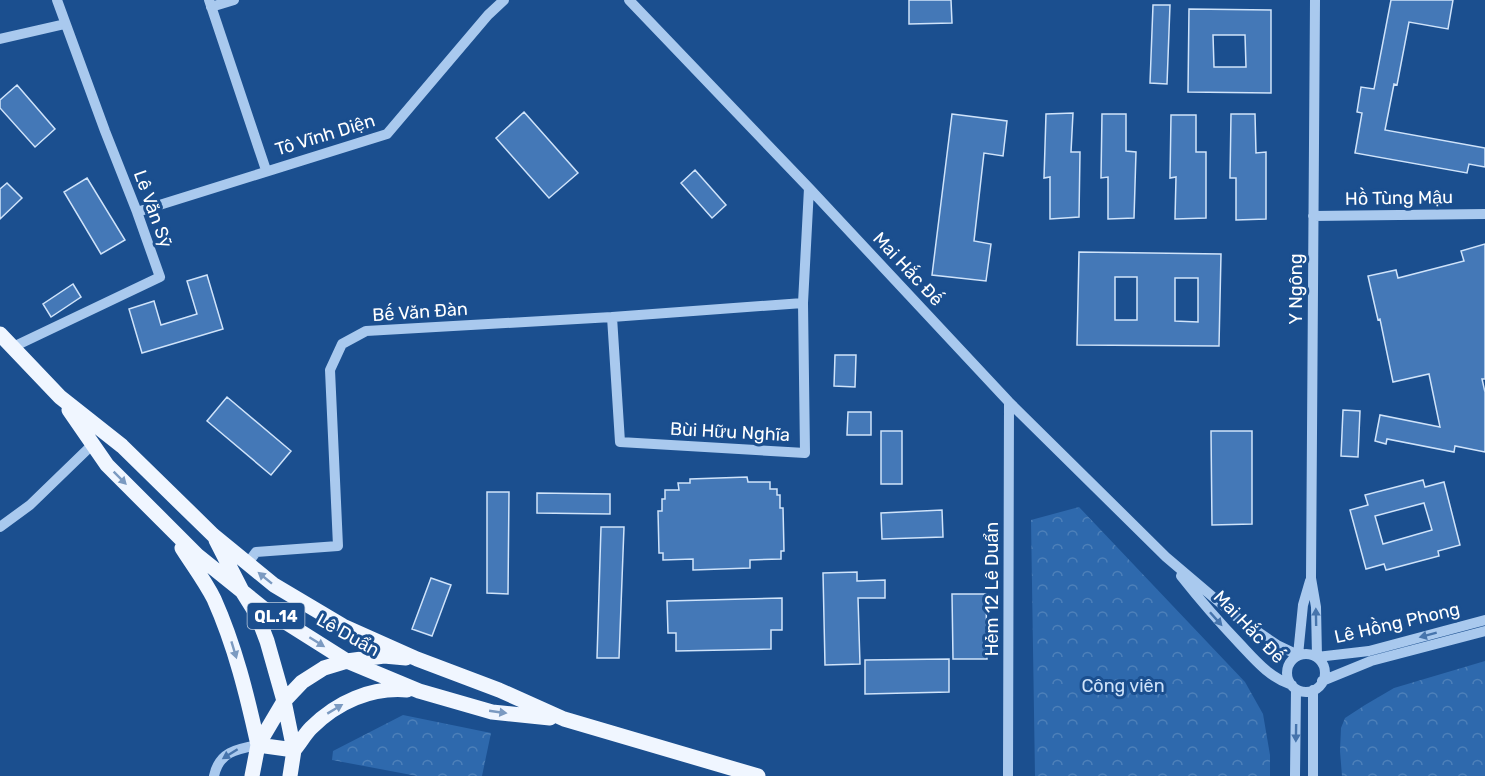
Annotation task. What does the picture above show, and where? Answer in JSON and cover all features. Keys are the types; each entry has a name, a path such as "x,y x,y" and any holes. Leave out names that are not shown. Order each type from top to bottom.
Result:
{"main road":[{"name":"Lê Duẩn","path":"0,334 60,397 107,465 196,555 263,608 347,661 419,691 492,712 564,719"},
{"name":"Lê Duẩn","path":"60,397 122,446 213,535 274,585 343,626 564,719 758,776"},
{"path":"167,525 213,597 232,643 258,745"},
{"path":"213,535 256,615 267,641 284,701 294,750 290,776"},
{"path":"252,776 258,745 284,701 302,682 324,668 347,661 384,656 417,658"},
{"path":"294,750 309,730 327,713 351,700 384,690 419,691"},
{"path":"258,745 294,750"}],"street":[{"name":"Lê Văn Sỹ","path":"13,347 160,277 57,0"},
{"path":"234,0 210,4 266,170"},
{"name":"Tô Vĩnh Diện","path":"137,212 387,134 488,15 504,0"},
{"name":"Mai Hắc Đế","path":"629,0 1009,402 1166,557 1239,619 1267,639 1298,655"},
{"name":"Y Ngông","path":"1315,0 1311,578 1316,607 1317,657"},
{"path":"0,39 65,24"},
{"name":"Bùi Hữu Nghĩa","path":"612,317 620,442 805,453 803,303 809,188"},
{"name":"Hồ Tùng Mậu","path":"1313,216 1485,214"},
{"name":"Bế Văn Đàn","path":"248,563 256,552 338,546 330,369 342,344 366,331 803,303"},
{"name":"Hẻm 12 Lê Duẩn","path":"1008,776 1009,402"},
{"path":"0,527 30,505 93,444"},
{"name":"Mai Hắc Đế","path":"1166,557 1212,614 1264,670 1294,687"},
{"name":"Y Ngông","path":"1298,655 1303,605 1311,578"},
{"name":"Lê Hồng Phong","path":"1317,657 1369,651 1485,620"},
{"name":"Lê Hồng Phong","path":"1322,681 1371,661 1485,631"},
{"path":"1294,687 1313,690 1322,681 1324,668 1317,657 1311,654 1298,655 1293,658 1287,669 1287,674 1294,687 1295,776"},
{"path":"1312,776 1313,690"},
{"path":"214,776 216,765 225,755 240,748 258,745"}],"green space":[{"name":"Công viên","path":"1079,507 1245,682 1263,714 1270,755 1270,776 1035,776 1031,520"},
{"path":"1485,661 1485,776 1342,776 1341,728 1345,718 1394,688"},
{"path":"403,715 491,733 482,776 417,776 332,760 333,751"}],"building":[{"path":"909,0 951,0 952,23 909,24"},
{"path":"1391,0 1453,0 1448,29 1409,22 1397,85 1394,84 1385,130 1485,148 1485,167 1469,164 1467,173 1355,153 1362,113 1357,112 1361,87 1374,89"},
{"path":"1153,5 1170,5 1167,84 1150,83"},
{"path":"1189,9 1271,10 1271,93 1188,92","holes":["1213,35 1245,35 1246,67 1214,67"]},
{"path":"17,85 55,129 35,147 0,108 0,100"},
{"path":"524,112 578,173 549,198 496,138"},
{"path":"1073,113 1071,152 1080,152 1079,217 1050,219 1050,177 1044,178 1046,114"},
{"path":"952,114 1007,121 1003,156 984,153 974,241 991,244 986,281 932,275"},
{"path":"1102,114 1126,114 1126,151 1136,152 1134,218 1108,219 1108,177 1101,178"},
{"path":"1231,114 1255,114 1256,153 1266,152 1266,219 1236,220 1236,178 1230,178"},
{"path":"1171,115 1196,115 1196,152 1206,152 1206,218 1175,219 1176,177 1170,178"},
{"path":"695,170 726,205 712,218 681,183"},
{"path":"87,178 125,240 101,254 64,192"},
{"path":"7,183 22,198 0,219 0,189"},
{"path":"1485,244 1485,379 1482,379 1485,392 1485,452 1455,446 1454,452 1387,439 1386,444 1375,441 1380,415 1440,427 1429,374 1393,382 1380,319 1378,320 1368,276 1396,270 1398,278 1464,261 1461,251"},
{"path":"1079,252 1221,254 1219,346 1077,345","holes":["1115,277 1137,277 1137,320 1115,320","1175,278 1198,278 1198,322 1175,321"]},
{"path":"207,275 223,329 142,353 129,309 154,301 161,325 197,314 187,281"},
{"path":"73,284 81,297 51,317 43,304"},
{"path":"835,355 856,355 855,387 834,386"},
{"path":"227,397 291,451 271,475 207,421"},
{"path":"1343,410 1360,411 1358,457 1341,456"},
{"path":"848,412 871,412 871,435 847,435"},
{"path":"881,431 902,431 902,484 881,484"},
{"path":"1211,431 1252,431 1252,524 1212,525"},
{"path":"747,477 748,482 770,482 770,489 777,489 777,495 780,495 780,508 783,508 784,551 781,551 781,559 750,560 750,568 693,570 693,559 663,560 663,553 659,553 658,511 662,511 665,490 679,490 678,483 690,483 690,479"},
{"path":"1423,480 1425,487 1444,482 1460,545 1438,551 1439,556 1386,570 1384,564 1366,569 1350,510 1368,505 1365,495","holes":["1424,503 1432,530 1383,544 1375,516"]},
{"path":"487,492 509,492 508,594 487,593"},
{"path":"537,493 610,494 610,514 537,513"},
{"path":"942,510 943,537 882,539 881,513"},
{"path":"601,527 624,527 619,658 597,658"},
{"path":"857,572 857,581 885,580 885,598 858,598 860,664 825,665 823,573"},
{"path":"431,578 451,585 432,636 412,629"},
{"path":"952,594 986,594 987,659 953,659"},
{"path":"782,598 782,630 771,630 771,649 676,651 676,633 668,633 667,601"},
{"path":"949,659 949,692 865,694 865,660"}]}
